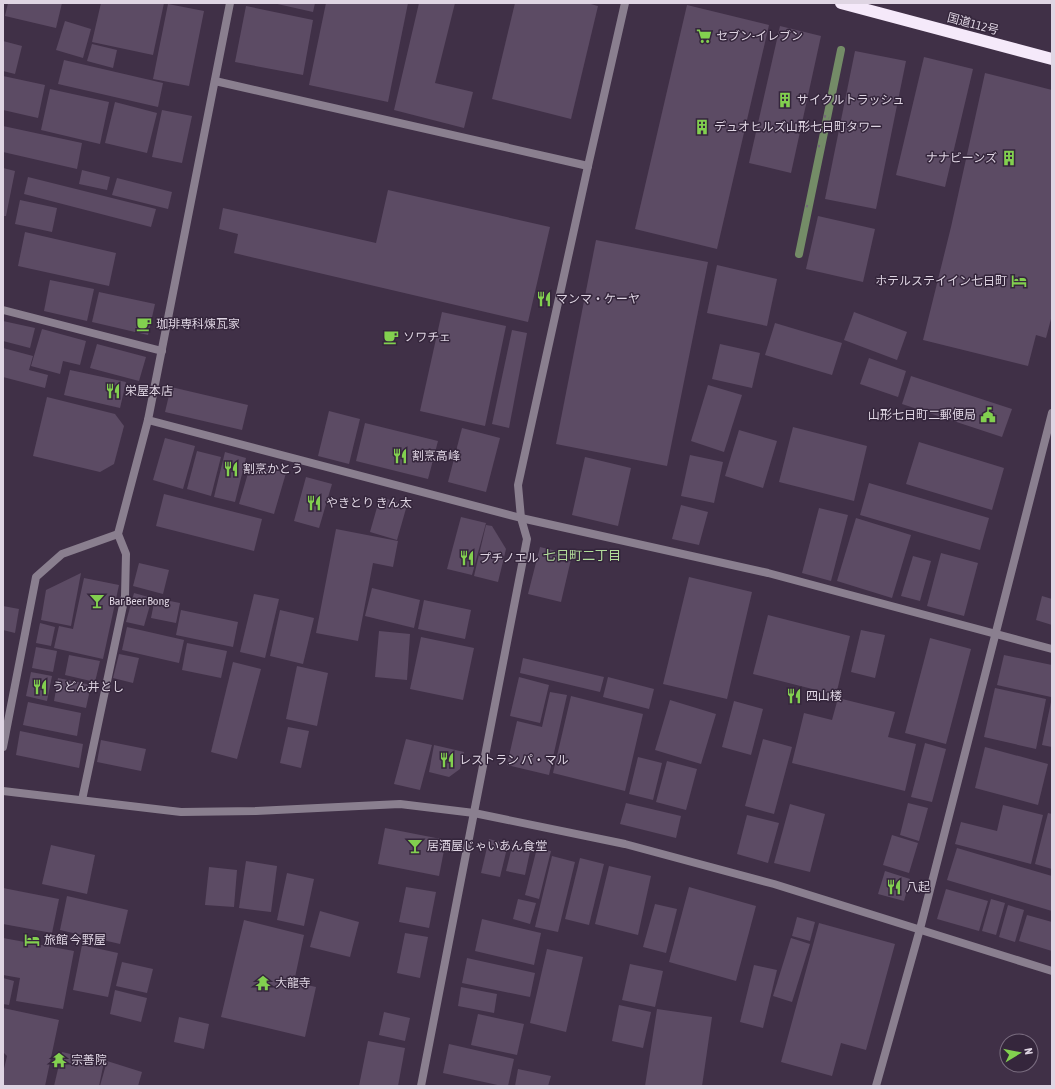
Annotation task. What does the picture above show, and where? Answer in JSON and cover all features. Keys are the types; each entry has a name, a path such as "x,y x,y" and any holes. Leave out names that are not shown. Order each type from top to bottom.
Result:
{"highway":[{"name":"国道112号","path":"841,3 1052,59"}],"street":[{"path":"82,800 125,596 126,554 118,534 148,420 230,3"},
{"path":"421,1086 527,539 521,518 518,485 625,3"},
{"path":"215,81 588,166"},
{"path":"3,310 162,351"},
{"path":"876,1086 920,929 1052,414"},
{"path":"148,420 521,518 768,573 1052,649"},
{"path":"3,747 36,577 62,554 118,534"},
{"path":"3,791 181,812 256,811 400,804 474,813 625,844 774,884 1052,971"}],"path":[{"path":"824,116 829,118"},
{"path":"818,146 823,147"},
{"path":"806,206 811,207"}],"building":[{"path":"8,3 62,3 56,28 5,16"},
{"path":"101,3 164,3 153,55 92,42"},
{"path":"273,3 315,3 313,12"},
{"path":"326,3 408,3 388,102 309,85"},
{"path":"419,3 455,3 435,83 473,92 464,128 394,110"},
{"path":"515,3 587,3 598,6 571,119 492,99"},
{"path":"168,4 204,11 189,86 153,79"},
{"name":"デュオヒルズ山形七日町タワー","path":"687,5 769,25 717,249 635,229"},
{"path":"246,6 313,20 303,75 235,62"},
{"path":"65,21 91,29 83,58 56,50"},
{"name":"サイクルトラッシュ","path":"780,26 821,36 791,173 749,163"},
{"path":"3,41 22,46 15,74 3,71"},
{"path":"92,44 117,50 113,68 87,61"},
{"path":"855,51 906,61 876,209 825,199"},
{"path":"924,57 973,69 945,187 896,175"},
{"path":"64,60 163,83 158,107 58,84"},
{"path":"985,73 1052,90 1052,315 1046,338 1036,335 1028,366 923,340 951,227"},
{"path":"3,76 45,85 38,118 3,110"},
{"path":"50,89 109,102 100,144 41,130"},
{"path":"115,102 157,113 147,153 105,143"},
{"path":"162,110 192,116 182,163 152,157"},
{"path":"3,126 82,143 77,169 3,152"},
{"path":"3,168 15,171 6,216 3,216"},
{"path":"82,170 110,177 107,190 79,184"},
{"path":"28,177 156,209 151,227 24,194"},
{"path":"117,178 172,192 168,209 112,195"},
{"path":"388,190 550,227 528,322 234,253 238,234 219,229 223,208 376,243"},
{"path":"20,200 57,208 52,232 15,224"},
{"path":"818,216 875,229 863,282 806,269"},
{"path":"25,232 116,253 109,286 18,266"},
{"path":"596,240 708,262 667,466 556,444"},
{"path":"717,265 777,279 767,326 707,313"},
{"path":"50,280 94,289 87,321 44,311"},
{"path":"99,292 155,304 148,335 92,322"},
{"path":"442,312 506,326 485,426 420,411"},
{"path":"854,312 907,332 897,360 844,340"},
{"path":"3,321 35,328 30,348 3,341"},
{"path":"775,323 842,343 832,375 765,355"},
{"path":"42,329 86,341 80,365 63,361 60,374 31,366"},
{"path":"512,330 527,333 509,428 492,424"},
{"path":"97,344 146,357 139,381 90,368"},
{"path":"720,344 760,353 752,388 712,379"},
{"path":"3,348 33,356 29,370 48,375 45,388 3,377"},
{"path":"869,358 906,371 898,397 860,384"},
{"path":"70,370 126,382 120,408 64,395"},
{"path":"911,376 1012,409 1002,437 902,404"},
{"path":"708,385 742,395 724,452 691,441"},
{"path":"171,387 248,405 242,430 165,412"},
{"path":"47,397 115,414 124,426 114,464 100,472 33,456"},
{"path":"329,411 360,419 349,464 318,456"},
{"path":"365,423 438,441 428,479 356,461"},
{"path":"793,427 867,446 854,501 779,482"},
{"path":"462,428 500,438 486,492 448,482"},
{"path":"739,430 777,441 763,488 725,476"},
{"path":"165,438 195,446 183,489 153,480"},
{"path":"919,442 1004,468 992,510 906,484"},
{"path":"197,451 221,457 211,496 187,489"},
{"path":"225,452 246,458 235,502 214,497"},
{"path":"690,455 723,462 714,503 681,496"},
{"path":"585,457 631,468 618,526 572,515"},
{"path":"251,463 286,473 274,514 239,504"},
{"path":"306,477 332,484 319,528 294,521"},
{"path":"869,483 989,518 980,550 860,515"},
{"path":"164,494 262,519 254,551 156,526"},
{"path":"380,497 407,505 397,540 370,532"},
{"path":"681,505 708,512 699,545 672,539"},
{"path":"819,508 848,515 831,581 802,573"},
{"path":"461,517 486,523 472,575 447,569"},
{"path":"856,518 911,535 892,598 837,581"},
{"path":"486,525 492,526 506,549 498,582 474,576"},
{"path":"336,529 398,541 393,567 373,563 358,641 316,633"},
{"path":"540,547 572,555 561,602 528,594"},
{"path":"941,553 978,563 964,616 927,606"},
{"path":"913,556 931,561 920,601 901,596"},
{"path":"139,563 169,570 163,594 133,586"},
{"path":"81,573 71,626 41,620 46,590"},
{"path":"689,577 752,592 727,699 663,684"},
{"path":"84,578 119,585 103,659 54,648 59,626 73,629"},
{"path":"372,588 420,600 414,628 365,616"},
{"path":"134,593 152,598 144,626 126,622"},
{"path":"254,594 279,599 265,658 240,652"},
{"path":"1042,596 1052,599 1052,625 1036,620"},
{"path":"155,598 180,603 176,623 151,618"},
{"path":"424,600 471,610 465,639 418,629"},
{"path":"3,606 19,609 15,633 3,630"},
{"path":"181,610 238,622 233,647 176,635"},
{"path":"280,610 314,618 303,664 270,656"},
{"path":"768,615 850,636 836,695 753,674"},
{"path":"40,623 55,627 51,646 36,643"},
{"path":"127,627 184,640 179,663 122,650"},
{"path":"861,630 885,635 875,678 851,672"},
{"path":"379,631 410,634 407,680 375,677"},
{"path":"421,637 474,648 463,700 410,689"},
{"path":"930,638 971,649 946,744 905,733"},
{"path":"187,643 227,651 221,678 182,670"},
{"path":"36,647 57,651 53,672 32,668"},
{"path":"119,654 139,658 133,683 113,678"},
{"path":"69,655 100,661 95,682 65,675"},
{"path":"1004,655 1052,665 1051,697 997,685"},
{"path":"523,658 604,677 600,692 520,673"},
{"path":"233,662 261,669 237,759 211,752"},
{"path":"297,666 328,673 317,726 286,719"},
{"path":"31,672 52,676 47,701 26,696"},
{"path":"519,677 549,685 540,723 510,716"},
{"path":"608,677 654,689 649,709 603,697"},
{"path":"58,678 91,685 86,708 54,701"},
{"path":"995,688 1046,699 1036,749 984,737"},
{"path":"550,692 567,695 549,775 507,765 517,721 542,727"},
{"path":"571,696 643,714 625,791 553,773"},
{"path":"838,698 895,712 888,737 916,744 905,791 792,763 804,713 832,720"},
{"path":"670,700 716,714 701,764 655,750"},
{"path":"734,701 763,709 751,755 722,747"},
{"path":"28,702 81,713 77,736 23,725"},
{"path":"1051,702 1052,703 1052,747 1042,745"},
{"path":"288,727 309,731 301,768 280,763"},
{"path":"20,731 83,744 79,768 16,755"},
{"path":"406,739 432,745 420,790 394,784"},
{"path":"763,739 792,747 774,814 745,806"},
{"path":"101,740 146,749 141,771 97,762"},
{"path":"925,743 946,749 932,802 911,797"},
{"path":"434,745 464,752 460,769 449,777 429,772"},
{"path":"985,747 1048,764 1038,805 975,788"},
{"path":"638,757 662,763 653,800 629,794"},
{"path":"667,761 697,769 686,810 656,802"},
{"path":"626,803 681,816 676,838 620,824"},
{"path":"908,803 928,808 919,841 900,835"},
{"path":"790,804 825,814 810,872 774,863"},
{"path":"1003,805 1043,815 1031,864 955,844 961,822 997,831"},
{"path":"1048,813 1052,814 1052,869 1035,864"},
{"path":"747,815 779,823 768,863 737,854"},
{"path":"385,828 446,840 439,876 378,864"},
{"path":"892,835 918,843 909,873 883,865"},
{"path":"489,839 508,844 500,877 481,873"},
{"path":"513,843 531,847 525,875 506,871"},
{"path":"51,845 95,855 87,894 42,884"},
{"path":"537,848 551,851 539,899 525,895"},
{"path":"957,848 1052,876 1052,911 947,880"},
{"path":"552,856 575,862 558,932 535,927"},
{"path":"580,858 604,864 589,925 565,919"},
{"path":"246,861 277,866 271,912 239,908"},
{"path":"609,866 651,876 638,935 595,924"},
{"path":"209,867 237,870 234,907 205,905"},
{"path":"885,871 910,879 904,901 878,894"},
{"path":"287,873 314,879 304,926 277,920"},
{"path":"406,887 436,892 429,928 399,922"},
{"path":"689,887 756,906 736,981 669,962"},
{"path":"3,888 59,899 52,933 3,924"},
{"path":"946,889 988,901 979,931 937,919"},
{"path":"67,896 128,910 120,944 60,930"},
{"path":"518,899 536,903 530,924 513,919"},
{"path":"991,899 1005,903 996,935 982,931"},
{"path":"655,904 677,909 666,953 643,947"},
{"path":"1008,905 1024,910 1015,942 999,937"},
{"path":"320,911 359,922 350,957 310,947"},
{"path":"1027,915 1052,922 1052,951 1019,941"},
{"path":"797,917 815,922 810,941 792,936"},
{"path":"482,919 541,933 534,965 475,951"},
{"path":"244,920 304,935 294,982 316,987 305,1037 221,1017"},
{"path":"819,923 895,944 866,1050 841,1043 832,1076 781,1062"},
{"path":"405,933 428,937 420,978 397,973"},
{"path":"3,938 74,951 63,1009 16,1001 20,978 3,975"},
{"path":"791,938 810,944 792,1002 773,996"},
{"path":"82,945 118,953 108,997 73,990"},
{"path":"547,949 583,957 566,1032 530,1023"},
{"path":"467,958 535,973 530,997 462,983"},
{"path":"122,962 153,969 147,993 116,986"},
{"path":"630,964 663,971 655,1007 622,1000"},
{"path":"754,965 777,970 763,1028 740,1022"},
{"path":"3,978 14,981 9,1005 3,1004"},
{"path":"461,987 497,994 494,1013 458,1006"},
{"path":"115,990 147,998 141,1022 110,1014"},
{"path":"619,1005 651,1012 643,1048 612,1041"},
{"path":"3,1008 59,1020 45,1086 3,1086 3,1073 7,1056 3,1052"},
{"path":"657,1009 712,1017 702,1086 645,1086"},
{"path":"384,1012 410,1018 405,1041 379,1035"},
{"path":"478,1014 524,1024 517,1055 471,1045"},
{"path":"179,1017 209,1024 204,1049 174,1042"},
{"path":"368,1041 405,1048 398,1086 359,1086"},
{"path":"449,1044 514,1059 508,1086 443,1073"},
{"path":"62,1052 104,1062 99,1086 54,1086"},
{"path":"107,1061 142,1072 138,1086 100,1086"},
{"path":"518,1069 551,1076 548,1086 515,1086"}],"waterway":[{"path":"799,254 841,50"}],"place":[{"name":"セブン-イレブン","path":"704,36"},
{"name":"サイクルトラッシュ","path":"785,100"},
{"name":"デュオヒルズ山形七日町タワー","path":"702,127"},
{"name":"ナナビーンズ","path":"1009,158"},
{"name":"ホテルステイイン七日町","path":"1019,281"},
{"name":"マンマ・ケーヤ","path":"544,299"},
{"name":"珈琲専科煉瓦家","path":"144,324"},
{"name":"ソワチェ","path":"391,337"},
{"name":"栄屋本店","path":"113,391"},
{"name":"山形七日町二郵便局","path":"988,415"},
{"name":"割烹高峰","path":"400,456"},
{"name":"割烹かとう","path":"231,469"},
{"name":"やきとり きん太","path":"314,503"},
{"name":"プチノエル","path":"467,558"},
{"name":"Bar Beer Bong","path":"97,601"},
{"name":"うどん井とし","path":"40,687"},
{"name":"四山楼","path":"794,696"},
{"name":"レストラン パ・マル","path":"447,760"},
{"name":"居酒屋じゃいあん食堂","path":"415,846"},
{"name":"八起","path":"894,887"},
{"name":"旅館 今野屋","path":"32,940"},
{"name":"大龍寺","path":"263,983"},
{"name":"宗善院","path":"59,1060"}],"district":[{"name":"七日町二丁目","path":"582,555"}]}
